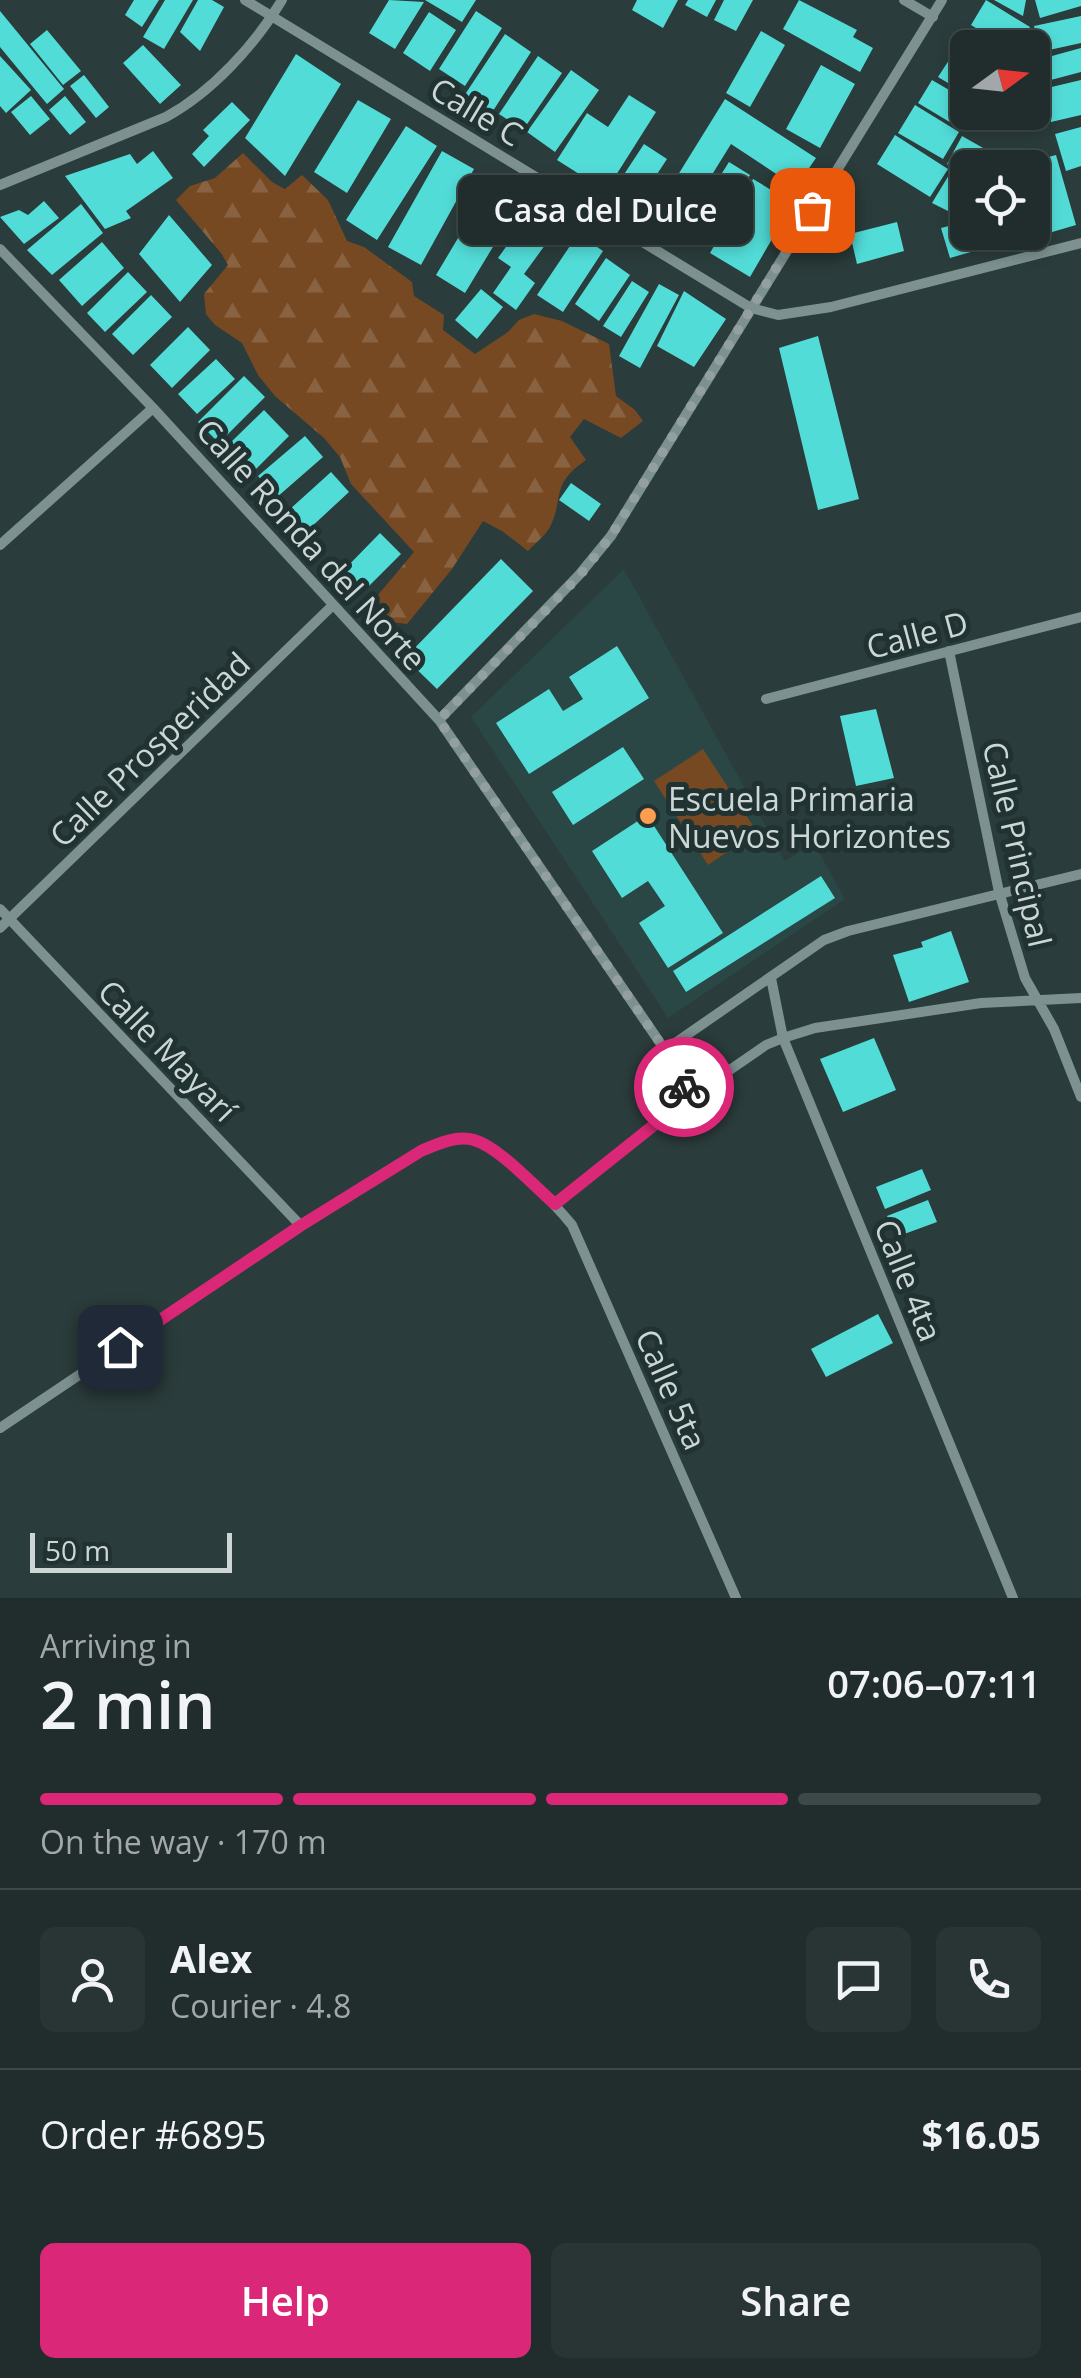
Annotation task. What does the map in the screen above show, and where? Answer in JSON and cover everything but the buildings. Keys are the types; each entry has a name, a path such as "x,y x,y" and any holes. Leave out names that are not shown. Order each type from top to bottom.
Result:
{"street":[{"name":"Calle C","path":"245,0 751,308 778,316 830,307 1081,244"},
{"path":"0,184 188,105 211,85 282,0"},
{"path":"904,0 932,16"},
{"path":"439,720 580,575 611,536 942,0"},
{"name":"Calle Ronda del Norte","path":"0,249 153,408 439,720 665,1050 688,1098"},
{"path":"0,545 153,408"},
{"name":"Calle Prosperidad","path":"0,928 332,606"},
{"name":"Calle D","path":"766,699 1081,617"},
{"name":"Calle Principal","path":"949,651 999,892 1025,978 1054,1029 1081,1096"},
{"path":"665,1050 824,940 1081,874"},
{"name":"Calle Mayarí","path":"0,909 300,1226"},
{"name":"Calle 4ta","path":"770,978 784,1038 1012,1598"},
{"path":"555,1204 688,1098 766,1045 814,1028 981,1004 1081,998"},
{"name":"Calle 5ta","path":"0,1428 300,1226 421,1151 454,1140 472,1139 487,1146 555,1204 572,1225 736,1598"}],"shaded area":[{"name":"Escuela Primaria Nuevos Horizontes","path":"624,569 785,861 814,843 845,899 668,1018 471,717"}],"green space":[{"path":"243,153 272,182 285,189 302,175 328,200 347,241 364,247 412,282 414,296 444,315 443,330 475,354 519,320 534,314 562,321 609,344 616,396 643,421 621,438 584,419 570,437 586,460 563,484 545,533 528,551 483,521 452,569 407,624 391,622 378,595 414,552 351,484 340,457 324,438 275,396 258,375 242,343 206,314 204,294 228,265 176,200 190,186 215,178"},
{"path":"703,749 757,832 708,865 654,781"}],"way so far":[{"path":"684,1087 665,1050 439,720 580,575 611,536 812,210"}],"place":[{"name":"Casa del Dulce","path":"812,210"},
{"name":"Escuela Primaria Nuevos Horizontes","path":"648,816"}],"route":[{"path":"120,1347 300,1226 440,1143 472,1139 487,1146 555,1204 688,1098 684,1087"}]}
